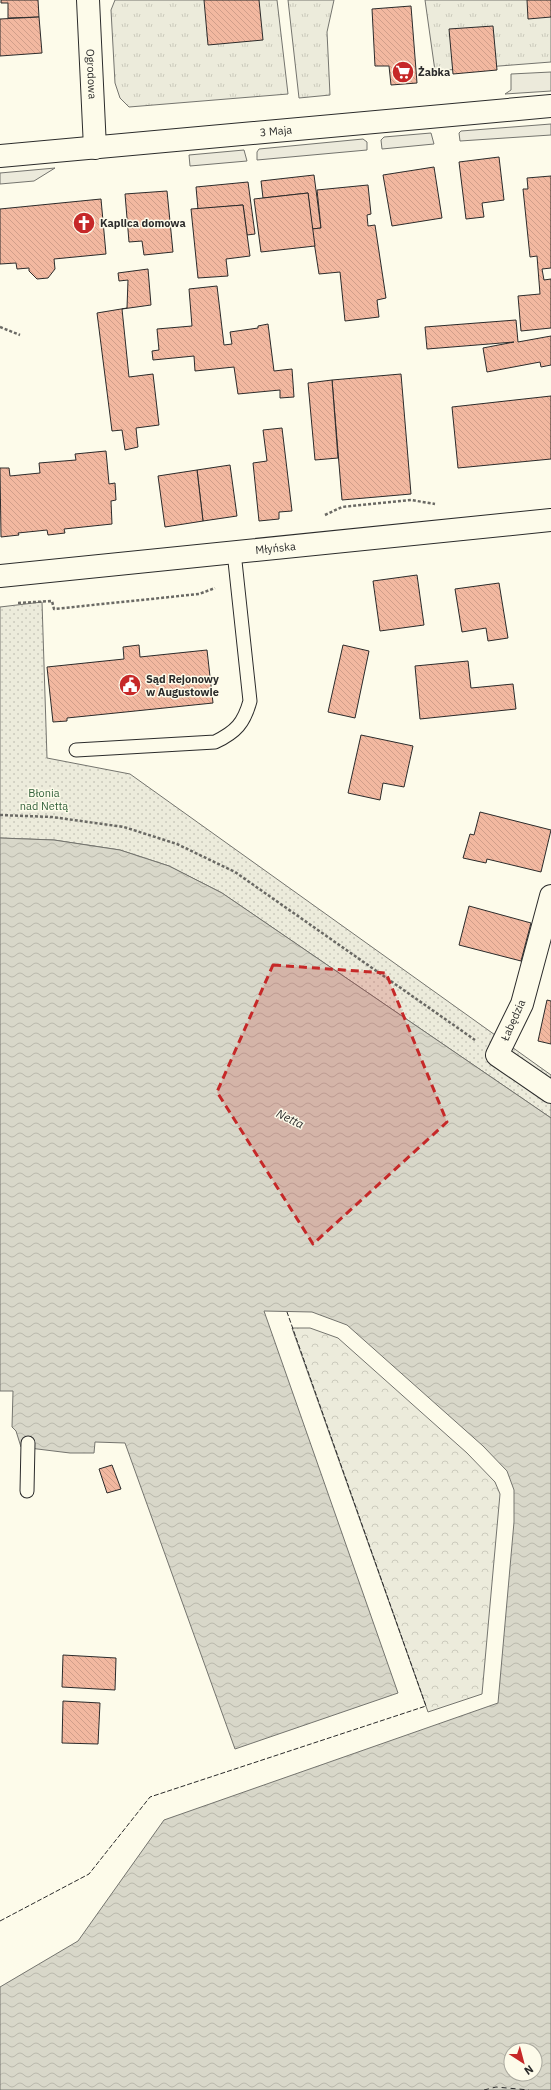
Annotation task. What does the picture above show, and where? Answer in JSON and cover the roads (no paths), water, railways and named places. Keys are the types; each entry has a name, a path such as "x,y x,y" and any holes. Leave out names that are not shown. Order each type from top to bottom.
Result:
{"street":[{"name":"Ogrodowa","path":"88,0 95,148"},
{"name":"3 Maja","path":"0,156 551,106"},
{"name":"Młyńska","path":"0,576 551,520"},
{"name":"Łabędzia","path":"551,896 522,1004 497,1055 551,1092"}],"lane":[{"path":"76,750 215,742 224,738 246,718 250,701 234,552"},
{"path":"27,1491 28,1443"}],"water":[{"name":"Netta","path":"0,838 54,840 120,850 169,866 222,893 551,1118 551,2090 0,2090 0,1987 78,1941 164,1820 498,1703 514,1522 514,1490 507,1471 483,1446 347,1325 312,1312 264,1311 398,1693 235,1749 125,1443 95,1442 94,1453 70,1453 21,1447 16,1431 12,1427 13,1391 0,1391"}],"place":[{"name":"Żabka","path":"403,72"},
{"name":"Kaplica domowa","path":"84,223"},
{"name":"Sąd Rejonowy w Augustowie","path":"130,685"}],"park label":[{"name":"Błonia nad Nettą","path":"44,799"}]}
